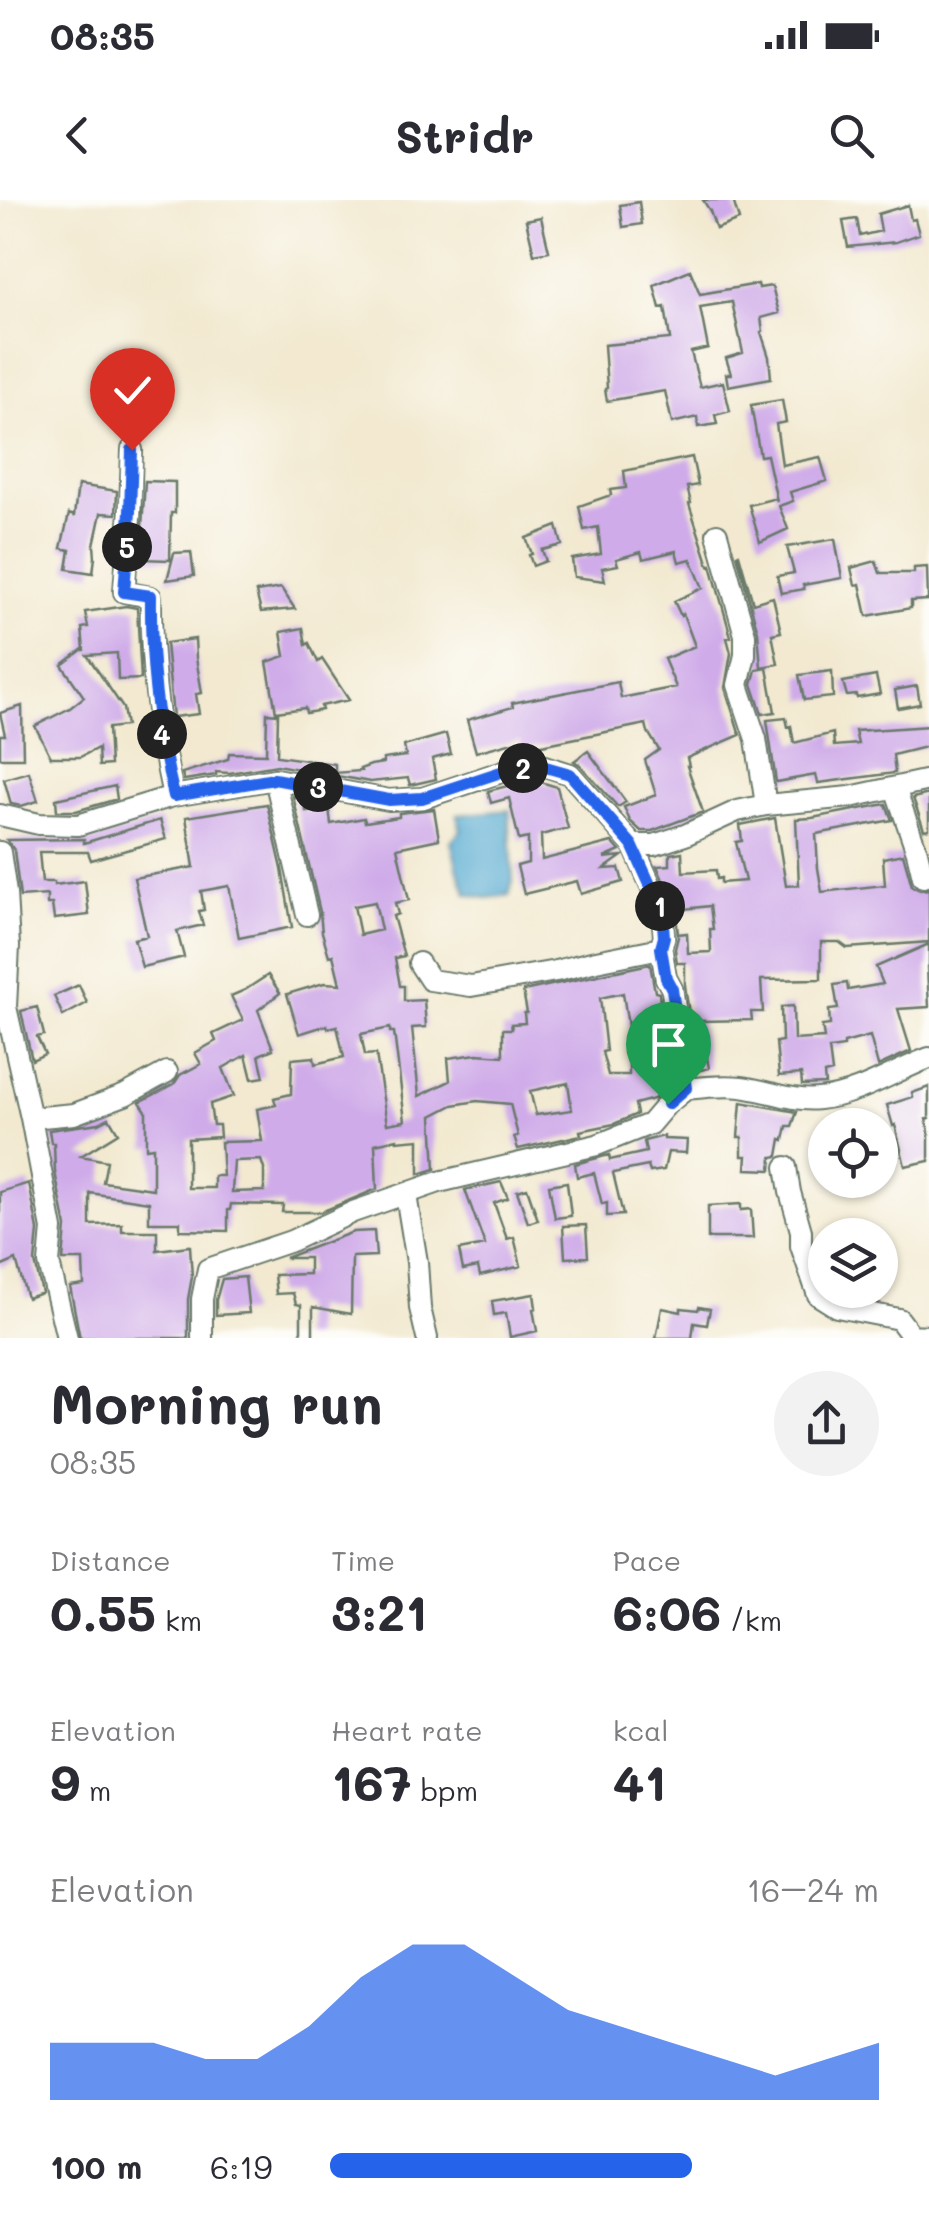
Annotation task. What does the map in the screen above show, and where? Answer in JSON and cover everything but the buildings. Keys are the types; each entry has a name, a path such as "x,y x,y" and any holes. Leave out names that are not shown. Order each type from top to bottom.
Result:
{"street":[{"path":"132,450 124,592 151,596 154,692 174,796"},
{"path":"717,534 744,635 746,655 738,685 756,738 766,805"},
{"path":"0,815 39,824 78,825 174,796 274,779 389,800 422,798 504,771 542,766 570,774 632,845 662,911 661,948 672,989 686,1088"},
{"path":"274,779 307,916"},
{"path":"632,845 654,845 685,835 737,810 850,797 929,780"},
{"path":"895,788 922,877"},
{"path":"0,852 9,946 6,1007 32,1118 52,1229 50,1264 67,1338"},
{"path":"419,963 430,980 471,986 661,948"},
{"path":"202,1338 202,1299 208,1269 291,1241 353,1212 439,1182 597,1145 650,1124 686,1088 742,1087 818,1100 855,1092 929,1058"},
{"path":"32,1118 74,1114 125,1096 167,1072"},
{"path":"786,1167 801,1246 818,1295 837,1307 899,1319 911,1335 929,1336"},
{"path":"406,1195 427,1338"}],"water":[{"path":"509,810 513,881 509,895 486,898 467,894 451,841 461,830 457,815"}],"route":[{"path":"132,450 124,592 151,596 154,692 174,796 274,779 389,800 422,798 504,771 542,766 570,774 632,845 662,911 661,948 672,989 686,1088 668,1104"}]}
